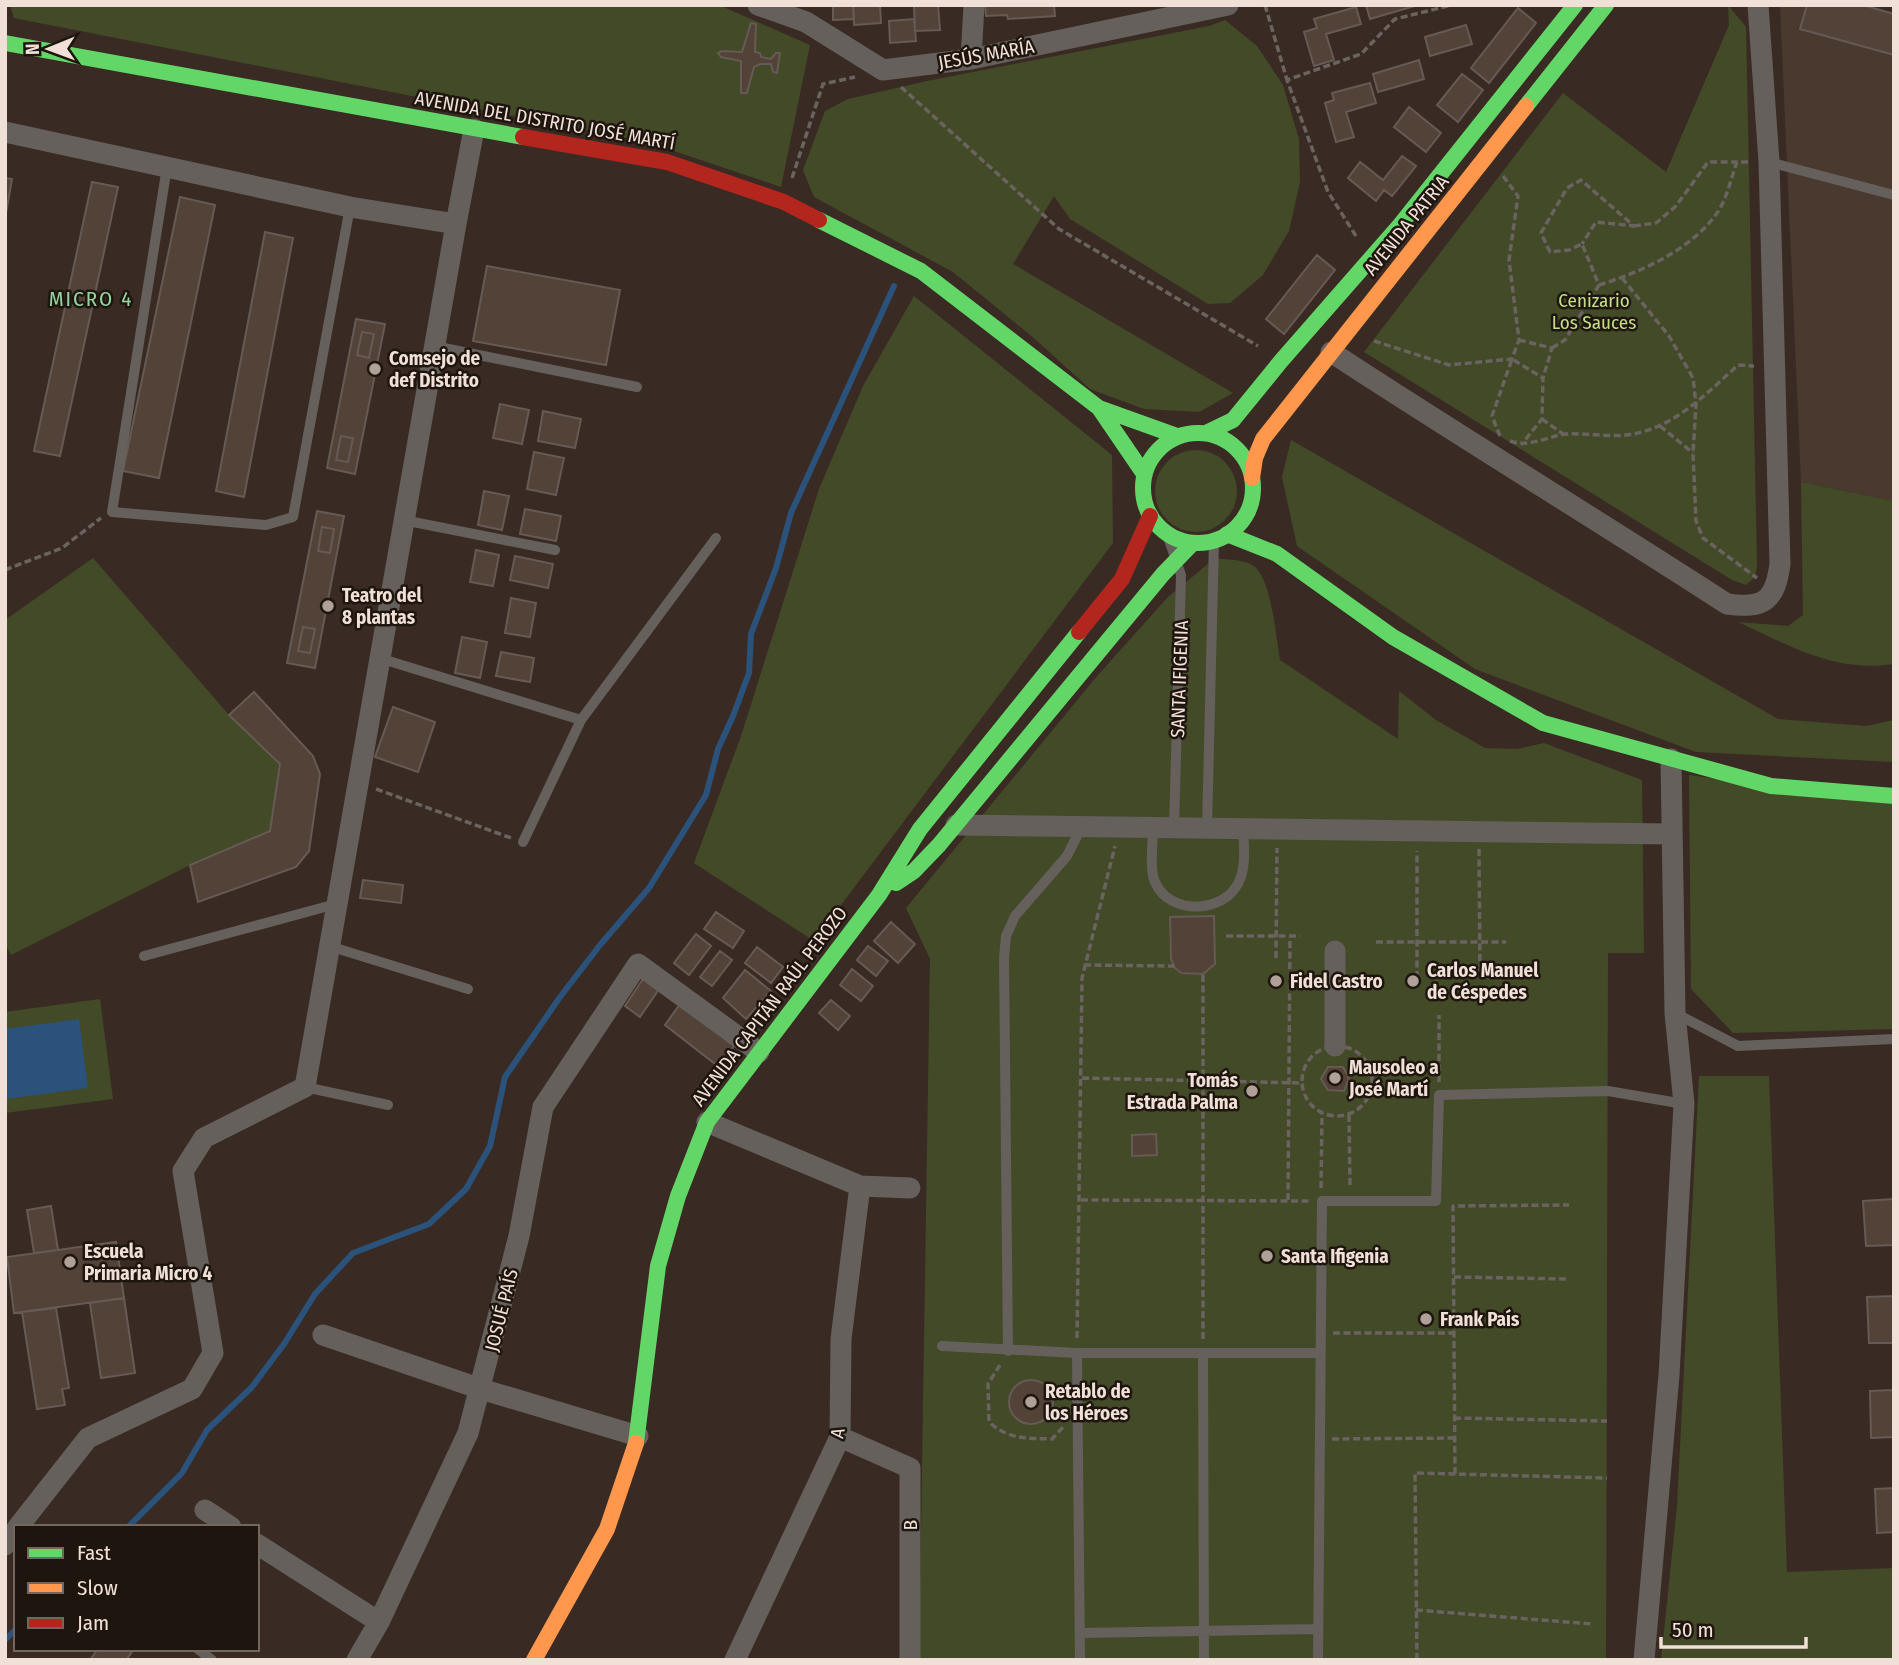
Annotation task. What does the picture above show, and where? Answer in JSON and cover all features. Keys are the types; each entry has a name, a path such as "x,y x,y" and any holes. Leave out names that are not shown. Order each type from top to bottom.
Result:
{"main road":[{"name":"AVENIDA PATRIA","path":"1206,433 1223,427 1233,419 1408,215 1575,5"},
{"name":"AVENIDA PATRIA","path":"1252,478 1255,458 1263,439 1606,5"},
{"name":"AVENIDA DEL DISTRITO JOSÉ MARTÍ","path":"5,43 667,162 784,202 921,271 1099,408 1177,436"},
{"name":"AVENIDA DEL DISTRITO JOSÉ MARTÍ","path":"1099,408 1144,474"},
{"path":"1251,500 1242,520 1221,537 1193,543 1181,541 1167,534 1150,516 1142,489 1144,474 1156,451 1177,436 1193,432 1206,433 1227,441 1244,457 1252,478 1251,500 1261,530 1277,554 1393,637 1543,723 1771,786 1894,796"},
{"name":"AVENIDA CAPITÁN RAÚL PEROZO","path":"534,1660 607,1529 638,1436 658,1266 678,1196 707,1122 879,895 920,829 1122,579 1150,516"},
{"path":"1221,537 1277,554"},
{"name":"AVENIDA CAPITÁN RAÚL PEROZO","path":"879,895 914,871 939,845 1177,558 1193,543"},
{"path":"920,829 918,841 922,848 939,845"}],"street":[{"path":"758,5 806,22 883,70"},
{"path":"971,59 974,5"},
{"name":"JESÚS MARÍA","path":"883,70 971,59 1228,5"},
{"path":"1331,352 1727,604 1747,607 1764,603 1774,591 1780,564 1769,162 1758,5"},
{"path":"19,1525 88,1438 192,1389 213,1353 183,1171 204,1138 304,1087 474,129"},
{"path":"5,132 350,206 456,224"},
{"path":"1644,1660 1669,1376 1684,1104 1675,1013 1671,759"},
{"path":"956,825 1672,834"},
{"path":"1335,951 1335,1046"},
{"name":"JOSUÉ PAÍS","path":"357,1660 379,1622 468,1433 519,1236 543,1107 638,964 759,1052"},
{"path":"707,1122 860,1186 910,1188"},
{"name":"A","path":"735,1660 840,1437 841,1339 860,1186"},
{"path":"323,1335 481,1389 638,1436"},
{"name":"B","path":"840,1437 910,1468 910,1660"},
{"path":"205,1510 228,1525"},
{"path":"259,1545 379,1622"}],"lane":[{"path":"1769,162 1894,195"},
{"path":"167,167 112,512 266,525 293,517 350,206"},
{"path":"434,346 637,387"},
{"path":"403,520 555,550"},
{"name":"SANTA IFIGENIA","path":"1167,534 1181,575 1174,828"},
{"name":"SANTA IFIGENIA","path":"1207,828 1221,537"},
{"path":"523,842 581,720 716,538"},
{"path":"379,658 581,720"},
{"path":"1008,1350 1004,958 1006,936 1015,916 1067,856 1082,826"},
{"path":"1153,827 1153,877 1164,897 1181,905 1203,907 1226,899 1238,886 1244,864 1243,828"},
{"path":"144,956 336,904"},
{"path":"329,946 468,989"},
{"path":"1675,1013 1738,1046 1894,1039"},
{"path":"304,1087 388,1105"},
{"path":"1318,1660 1322,1201 1436,1201 1439,1095 1608,1091 1684,1104"},
{"path":"942,1346 1077,1353 1320,1353"},
{"path":"1077,1353 1080,1660"},
{"path":"1203,1353 1203,1660"},
{"path":"1080,1633 1318,1629"}],"path":[{"path":"1265,5 1287,80 1328,192 1370,258"},
{"path":"1287,80 1361,54 1395,19 1452,5"},
{"path":"784,202 823,84 883,70 1059,229 1280,361"},
{"path":"1485,160 1501,173 1518,196 1509,260 1519,340 1492,416 1501,438 1521,445 1565,434 1626,435 1660,426 1696,404 1738,365 1774,368"},
{"path":"1634,226 1581,180 1567,188 1541,233 1550,252 1569,250 1582,244 1596,222 1634,226 1656,223 1676,206 1708,162 1769,162"},
{"path":"1521,445 1542,419 1543,378 1552,348 1565,340 1600,285 1643,270 1691,240 1718,212 1737,162"},
{"path":"1582,244 1600,285"},
{"path":"1622,278 1669,336 1693,378 1696,404 1693,453 1696,521 1703,538 1774,591"},
{"path":"1352,326 1372,341 1449,365 1512,359 1543,378"},
{"path":"1519,340 1552,348"},
{"path":"1542,419 1565,434"},
{"path":"1660,426 1693,453"},
{"path":"5,570 62,548 112,512"},
{"path":"358,783 523,842"},
{"path":"1077,1353 1082,978 1119,827"},
{"path":"1276,958 1277,829"},
{"path":"1417,831 1417,978"},
{"path":"1479,831 1480,973"},
{"path":"1226,936 1300,936"},
{"path":"1288,1200 1290,937"},
{"path":"1376,942 1506,942"},
{"path":"1084,965 1174,966"},
{"path":"1203,974 1203,1353"},
{"path":"1439,1014 1439,1095"},
{"path":"1335,1046 1356,1051 1370,1069 1372,1080 1366,1101 1349,1115 1322,1114 1307,1101 1301,1083 1307,1062 1324,1048 1335,1046"},
{"path":"1082,1078 1301,1083"},
{"path":"1080,1200 1322,1201 1322,1114"},
{"path":"1349,1115 1349,1200"},
{"path":"1455,1474 1453,1206 1569,1205"},
{"path":"1454,1277 1569,1279"},
{"path":"1320,1333 1454,1333"},
{"path":"1008,1350 988,1384 989,1422 1001,1433 1016,1438 1052,1440 1078,1410"},
{"path":"1454,1418 1607,1421"},
{"path":"1320,1439 1455,1438"},
{"path":"1417,1660 1416,1473 1607,1478"},
{"path":"1416,1610 1592,1624"}],"shaded area":[{"path":"1780,5 1863,5 1894,14 1894,501 1801,482"}],"green space":[{"path":"10,5 719,5 810,45 781,187 647,142 14,18"},
{"name":"Cenizario Los Sauces","path":"1728,5 1746,27 1757,566 1755,577 1746,585 1732,580 1364,352 1563,93 1666,172 1729,25"},
{"path":"1225,20 1257,46 1283,85 1299,139 1300,182 1289,231 1263,275 1230,303 1208,304 1070,219 1054,196 1013,264 1233,393 1199,412 1144,409 1090,389 1035,339 953,272 814,197 803,170 825,111 848,99 1209,26"},
{"path":"914,296 1112,455 1113,543 814,941 694,863 741,736 819,489 863,386"},
{"path":"1291,440 1778,719 1866,726 1894,720 1894,762 1696,752 1475,669 1297,546 1282,477"},
{"path":"1188,450 1204,450 1219,457 1230,468 1237,483 1234,507 1225,520 1204,532 1188,532 1173,525 1162,514 1155,499 1155,483 1162,468 1173,457"},
{"path":"1801,482 1894,501 1894,664 1872,666 1832,661 1795,648 1738,622 1788,626 1803,615"},
{"path":"93,558 229,715 280,764 270,831 190,865 11,955 5,943 5,620"},
{"name":"Santa Ifigenia","path":"1215,558 1249,563 1257,569 1266,587 1273,612 1280,660 1398,739 1399,691 1436,720 1485,748 1517,749 1544,743 1642,780 1644,953 1608,953 1606,1660 919,1660 930,959 906,908 1098,675 1168,597","holes":["1213,916 1215,964 1203,974 1185,974 1176,968 1170,948 1170,917"]},
{"path":"1689,775 1894,804 1894,1029 1733,1033 1691,989"},
{"path":"100,999 113,1099 5,1113 5,1012"},
{"path":"1699,1076 1769,1076 1787,1572 1894,1568 1894,1660 1661,1660 1677,1506"}],"water":[{"path":"79,1019 88,1088 5,1099 5,1029"}],"building":[{"path":"833,5 853,5 854,19 833,20"},
{"path":"880,5 881,23 854,25 853,6"},
{"path":"914,5 938,5 940,30 915,31"},
{"path":"985,5 1054,5 1055,16 1008,19 1007,15 986,16"},
{"path":"1366,5 1418,5 1370,19"},
{"path":"1807,5 1863,5 1894,14 1894,55 1800,29"},
{"path":"1356,7 1361,24 1326,34 1334,60 1314,66 1304,32 1317,28 1314,19"},
{"path":"1518,8 1536,23 1489,83 1471,68"},
{"path":"914,19 916,41 890,43 889,21"},
{"path":"751,23 756,24 755,52 760,53 761,57 771,59 776,53 780,53 777,73 773,72 771,64 754,67 747,93 741,93 741,61 721,57 718,53 742,52"},
{"path":"1466,25 1472,44 1430,56 1425,37"},
{"path":"1419,60 1424,79 1378,92 1373,74"},
{"path":"1462,74 1483,90 1458,122 1437,105"},
{"path":"1370,83 1376,103 1346,112 1354,137 1336,142 1325,103 1334,100 1332,93"},
{"path":"1409,107 1441,133 1426,152 1394,127"},
{"path":"1402,156 1416,166 1392,196 1384,190 1376,201 1348,178 1360,162 1383,180"},
{"path":"5,178 12,179 5,219"},
{"path":"92,182 118,187 60,456 34,451"},
{"path":"180,197 215,205 159,478 123,471"},
{"path":"265,232 293,238 244,497 216,491"},
{"path":"1317,255 1335,270 1284,334 1266,319"},
{"path":"487,266 620,290 606,365 473,341"},
{"path":"356,319 385,324 355,474 327,468"},
{"path":"362,332 374,334 369,358 357,355"},
{"path":"500,404 529,410 522,444 493,438"},
{"path":"543,411 581,419 575,448 538,441"},
{"path":"341,436 353,438 348,462 336,460"},
{"path":"534,452 564,458 556,495 527,489"},
{"path":"484,491 509,496 502,530 478,525"},
{"path":"525,509 561,516 556,541 520,534"},
{"path":"317,511 344,516 315,668 287,663"},
{"path":"322,527 334,529 330,553 318,551"},
{"path":"476,550 499,555 493,586 470,582"},
{"path":"515,556 553,564 548,588 510,580"},
{"path":"511,598 536,603 530,637 505,633"},
{"path":"303,627 315,629 310,653 298,651"},
{"path":"462,637 487,642 480,678 455,673"},
{"path":"501,652 534,658 530,682 496,676"},
{"path":"254,692 313,756 320,774 309,851 296,867 198,902 190,865 270,831 280,764 229,715"},
{"path":"393,707 435,722 418,772 375,757"},
{"path":"363,880 403,885 401,903 360,898"},
{"path":"716,912 744,931 733,948 704,929"},
{"path":"1214,916 1215,964 1203,974 1181,973 1171,959 1170,917"},
{"path":"891,922 915,944 898,963 874,941"},
{"path":"696,934 711,946 689,975 674,963"},
{"path":"868,946 888,961 876,976 857,960"},
{"path":"757,947 783,967 771,983 745,963"},
{"path":"720,951 732,960 712,986 700,977"},
{"path":"852,969 873,986 861,1001 840,985"},
{"path":"745,970 771,991 746,1019 723,998"},
{"path":"643,979 659,989 640,1017 625,1006"},
{"path":"831,1000 850,1016 838,1030 819,1013"},
{"path":"680,1004 734,1046 719,1067 665,1025"},
{"name":"Mausoleo a José Martí","path":"1328,1067 1343,1067 1349,1078 1344,1091 1328,1090 1321,1079"},
{"path":"1156,1134 1157,1155 1132,1156 1132,1135"},
{"path":"1894,1199 1894,1245 1866,1246 1863,1201"},
{"path":"51,1206 58,1250 34,1253 27,1210"},
{"path":"116,1242 124,1298 14,1313 7,1257"},
{"path":"1894,1296 1894,1343 1869,1343 1867,1297"},
{"path":"124,1298 135,1373 101,1378 90,1303"},
{"path":"56,1308 69,1388 62,1389 65,1405 37,1409 22,1312"},
{"name":"Retablo de los Héroes","path":"1031,1380 1040,1381 1047,1386 1052,1393 1052,1411 1047,1418 1040,1423 1031,1424 1022,1423 1015,1418 1010,1411 1009,1402 1010,1393 1015,1386 1022,1381"},
{"path":"1894,1390 1894,1437 1871,1438 1870,1391"},
{"path":"1894,1488 1894,1532 1877,1533 1875,1489"},
{"path":"97,1651 133,1651 126,1660 90,1660"}],"waterway":[{"path":"130,1525 182,1473 207,1430 252,1387 284,1344 315,1294 353,1253 429,1224 466,1189 490,1146 505,1077 560,997 649,888 706,795 718,749 749,673 751,634 776,568 791,513 894,286"},
{"path":"5,1640 14,1631"}],"traffic: fast":[{"path":"1206,433 1233,420 1400,225 1575,5"},
{"path":"1526,106 1606,5"},
{"path":"5,43 523,137"},
{"path":"819,220 921,271 1099,408 1177,436"},
{"path":"1099,408 1144,474"},
{"path":"1198,433 1219,437 1237,449 1249,467 1253,488 1249,509 1237,527 1219,539 1198,543 1177,539 1159,527 1147,509 1143,488 1147,467 1159,449 1177,437 1198,433"},
{"path":"1227,534 1277,554 1393,637 1543,723 1771,786 1894,796"},
{"path":"896,883 914,871 939,845 1163,574 1193,543"},
{"path":"636,1443 658,1266 678,1196 707,1122 879,895 920,829 1079,632"}],"traffic: slow":[{"path":"1252,478 1255,458 1263,439 1526,106"},
{"path":"534,1660 607,1529 636,1443"}],"traffic: jam":[{"path":"523,137 667,162 784,202 819,220"},
{"path":"1079,632 1122,579 1150,516"}],"place":[{"name":"Comsejo de def Distrito","path":"375,369"},
{"name":"Teatro del 8 plantas","path":"328,606"},
{"name":"Fidel Castro","path":"1276,981"},
{"name":"Carlos Manuel de Céspedes","path":"1413,981"},
{"name":"Mausoleo a José Martí","path":"1335,1078"},
{"name":"Tomás Estrada Palma","path":"1252,1091"},
{"name":"Santa Ifigenia","path":"1267,1256"},
{"name":"Escuela Primaria Micro 4","path":"70,1262"},
{"name":"Frank País","path":"1426,1319"},
{"name":"Retablo de los Héroes","path":"1031,1402"}],"district":[{"name":"MICRO 4","path":"91,299"}]}
